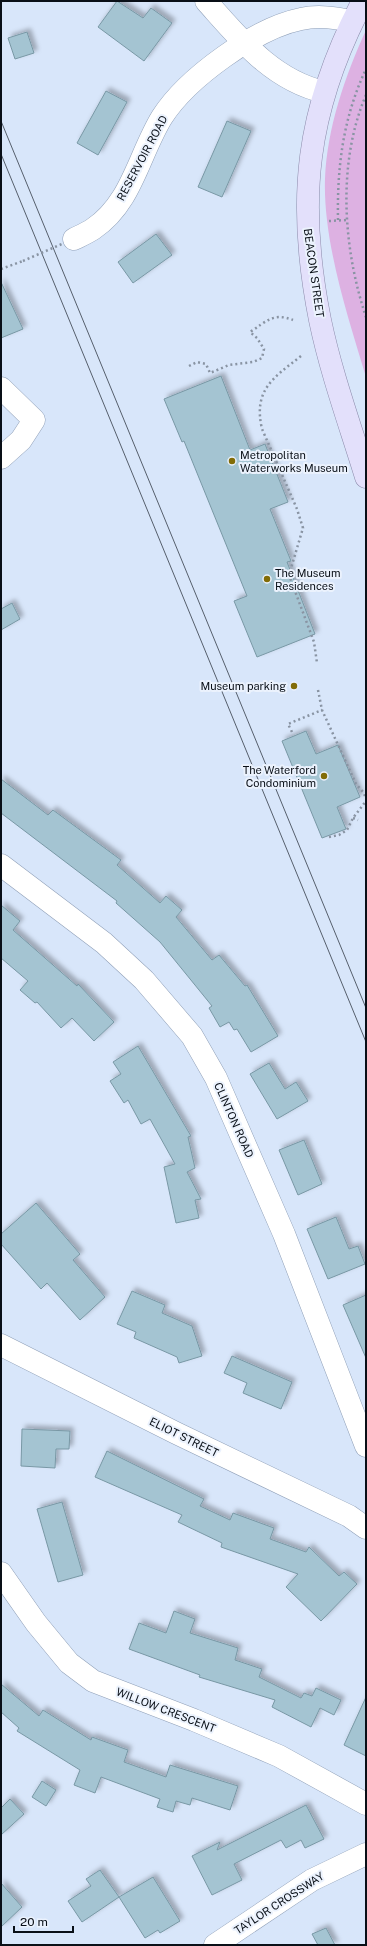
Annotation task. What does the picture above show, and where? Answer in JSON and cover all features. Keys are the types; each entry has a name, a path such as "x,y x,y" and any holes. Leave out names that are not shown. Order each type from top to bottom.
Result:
{"main road":[{"name":"BEACON STREET","path":"363,1 341,44 324,92 316,121 308,177 306,206 310,258 320,321 366,477"}],"street":[{"path":"206,1 244,44 264,62 285,77 309,88 324,92"},
{"name":"RESERVOIR ROAD","path":"68,241 93,230 118,204 137,172 162,117 183,90 198,76 244,44 284,23 302,18 336,18 352,21"},
{"path":"1,388 34,420 21,440 1,458"},
{"name":"CLINTON ROAD","path":"1,865 104,943 144,980 192,1036 216,1078 284,1234 366,1446"},
{"name":"ELIOT STREET","path":"1,1345 176,1433 349,1516 366,1528"},
{"name":"WILLOW CRESCENT","path":"1,1573 36,1623 69,1663 93,1681 194,1720 279,1756 366,1804"},
{"name":"TAYLOR CROSSWAY","path":"215,1945 312,1880 366,1854"}],"path":[{"path":"338,220 338,186 347,120 366,69"},
{"path":"366,95 356,129 349,167 346,200 354,274 366,317"},
{"path":"328,221 347,220"},
{"path":"1,269 68,241"},
{"path":"189,366 197,362 206,364 210,373 229,365 253,362 262,358 264,349 257,338 250,332 275,317 283,316 293,320"},
{"path":"301,356 279,372 264,392 261,397 259,416 262,430 297,509 302,528 290,575 314,642 316,663"},
{"path":"318,690 322,710 356,784 364,792 366,798"},
{"path":"292,732 288,724 322,710"},
{"path":"329,837 339,835 347,830 353,818 366,801"},
{"path":"353,818 358,820"}],"shaded area":[{"path":"366,30 366,377 332,254 325,203 325,179 329,141 338,103 344,84"}],"building":[{"path":"117,1 143,18 151,8 172,23 144,61 98,27"},
{"path":"27,32 34,53 15,59 8,38"},
{"path":"106,91 127,102 98,155 77,143"},
{"path":"227,121 251,131 222,197 198,187"},
{"path":"156,234 172,255 133,283 118,262"},
{"path":"1,282 23,329 1,338"},
{"path":"221,376 250,450 265,444 288,502 270,509 291,561 287,562 315,634 257,657 234,601 247,596 184,441 182,442 164,399"},
{"path":"12,603 20,619 1,630 1,609"},
{"name":"The Waterford Condominium","path":"306,731 316,754 338,745 360,797 337,807 346,829 322,838 282,741"},
{"path":"1,779 48,815 53,810 121,860 117,865 160,903 166,896 182,910 176,917 212,960 219,955 245,986 247,985 278,1036 251,1052 237,1029 234,1030 229,1022 220,1027 209,1008 212,1006 160,942 116,903 117,901 1,813"},
{"path":"1,905 20,921 13,930 77,986 78,984 114,1022 94,1041 72,1018 61,1028 37,1002 35,1003 20,990 28,981 1,958"},
{"path":"138,1046 191,1136 188,1137 195,1168 187,1172 201,1199 195,1200 199,1218 176,1223 164,1167 175,1164 150,1119 141,1124 128,1100 124,1103 110,1081 121,1074 113,1062"},
{"path":"269,1063 285,1089 296,1082 308,1101 277,1119 250,1074"},
{"path":"304,1140 322,1184 298,1195 279,1150"},
{"path":"36,1203 80,1254 73,1260 105,1297 80,1320 47,1283 41,1289 1,1244 1,1234"},
{"path":"336,1217 349,1249 358,1246 365,1264 328,1279 307,1229"},
{"path":"132,1291 165,1305 162,1313 192,1326 202,1356 179,1363 177,1357 134,1338 136,1332 117,1324"},
{"path":"366,1295 366,1358 343,1305"},
{"path":"232,1356 292,1382 281,1409 243,1393 247,1383 224,1373"},
{"path":"22,1429 70,1431 69,1449 56,1449 55,1468 21,1466"},
{"path":"107,1451 204,1499 200,1506 230,1520 233,1513 274,1528 270,1539 306,1552 309,1547 339,1576 344,1572 357,1584 321,1621 286,1587 298,1574 221,1547 222,1543 178,1522 182,1515 95,1477"},
{"path":"62,1502 83,1575 58,1582 37,1509"},
{"path":"174,1611 195,1619 190,1633 238,1648 235,1660 262,1669 259,1677 301,1698 304,1693 312,1696 316,1688 341,1700 334,1715 320,1708 311,1727 272,1707 275,1700 199,1677 200,1675 129,1649 139,1623 166,1633"},
{"path":"1,1684 39,1716 43,1710 91,1740 92,1737 128,1750 124,1762 166,1777 170,1765 238,1786 230,1810 192,1798 190,1805 176,1801 173,1812 157,1807 160,1799 101,1777 95,1793 74,1785 80,1770 17,1731 19,1728 1,1712"},
{"path":"366,1697 366,1756 344,1745"},
{"path":"42,1781 56,1790 46,1806 32,1797"},
{"path":"10,1799 24,1814 1,1835 1,1808"},
{"path":"306,1805 324,1839 305,1848 301,1840 286,1848 281,1840 234,1864 242,1880 212,1895 192,1856 220,1842 217,1850"},
{"path":"100,1870 119,1897 82,1922 68,1901 91,1886 86,1879"},
{"path":"153,1877 180,1921 160,1933 158,1930 145,1938 119,1897"},
{"path":"1,1883 22,1907 1,1927"},
{"path":"326,1928 335,1945 318,1945 312,1934"}],"tram line":[{"path":"1,121 366,1008"},
{"path":"1,154 366,1042"}],"place":[{"name":"Metropolitan Waterworks Museum","path":"232,461"},
{"name":"The Museum Residences","path":"267,579"},
{"name":"Museum parking","path":"294,686"},
{"name":"The Waterford Condominium","path":"324,776"}]}
